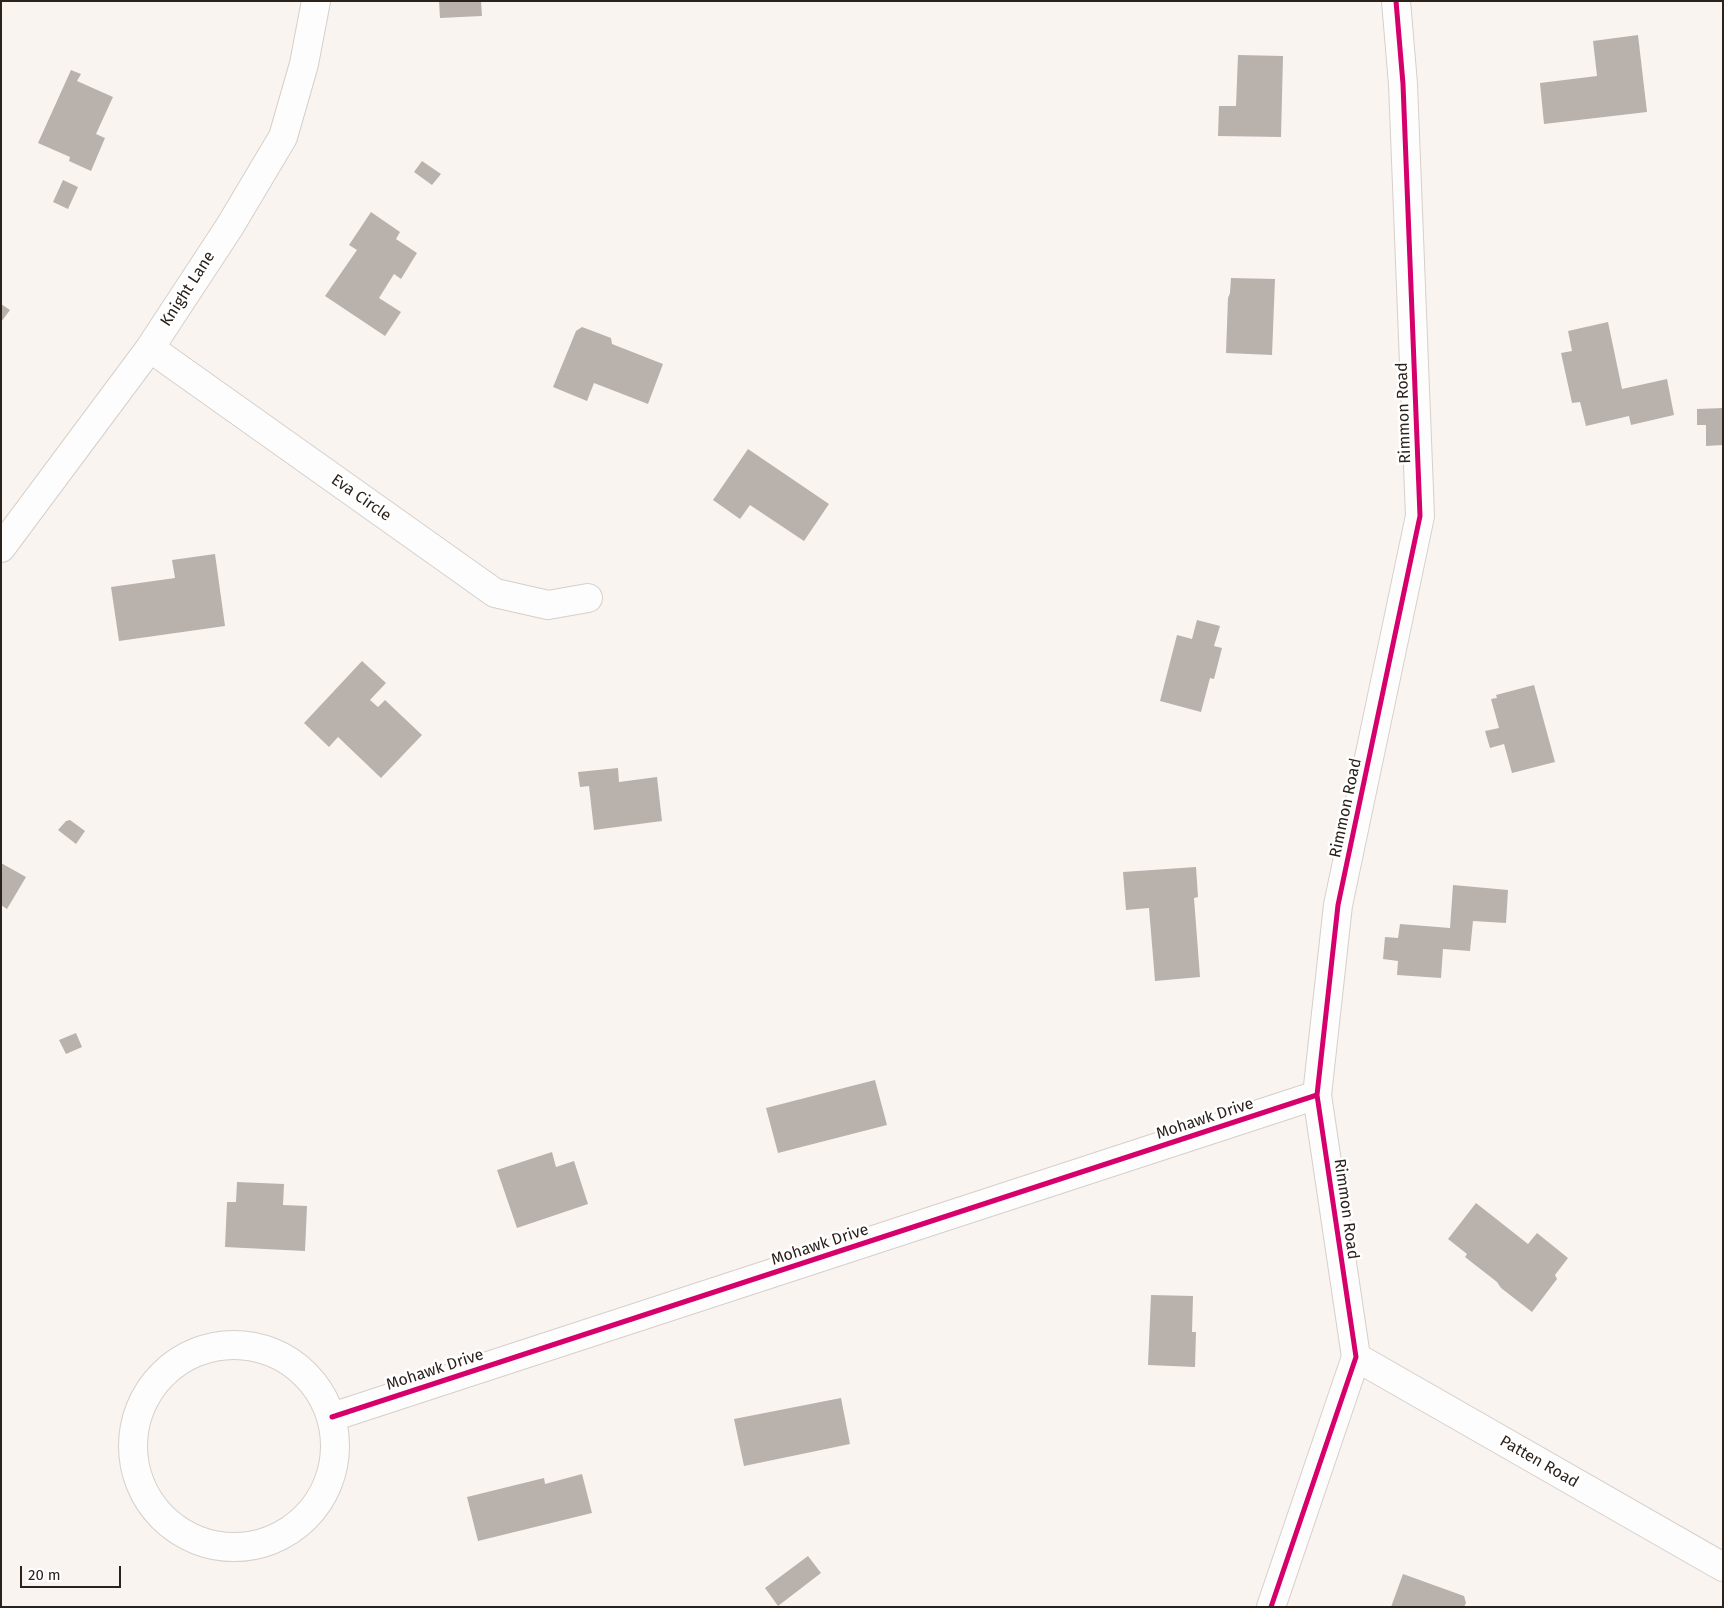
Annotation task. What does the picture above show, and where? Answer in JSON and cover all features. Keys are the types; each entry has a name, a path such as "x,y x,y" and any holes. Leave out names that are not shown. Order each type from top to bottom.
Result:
{"street":[{"name":"Knight Lane","path":"1,548 150,348 230,226 283,137 304,64 316,1"},
{"name":"Rimmon Road","path":"1271,1607 1356,1357 1317,1095 1338,905 1420,516 1403,84 1396,1"},
{"name":"Eva Circle","path":"150,348 495,593 548,604 588,598"},
{"name":"Mohawk Drive","path":"332,1418 1317,1095"},
{"path":"221,1346 243,1346 264,1350 285,1359 303,1371 310,1379 323,1397 332,1418 336,1451 332,1473 324,1494 303,1521 285,1534 264,1543 241,1547 219,1546 187,1536 168,1523 153,1507 138,1480 133,1456 133,1445 136,1423 144,1402 162,1375 180,1361 199,1351 221,1346"},
{"name":"Patten Road","path":"1356,1357 1723,1567"}],"building":[{"path":"439,1 481,1 482,16 440,18"},
{"path":"1638,35 1647,112 1544,124 1540,83 1597,76 1593,41"},
{"path":"1238,55 1283,56 1281,137 1218,136 1219,106 1236,106"},
{"path":"71,70 81,74 77,81 113,97 96,134 105,138 91,171 69,161 70,157 38,143"},
{"path":"422,161 441,174 432,185 414,172"},
{"path":"63,180 78,187 68,209 53,202"},
{"path":"371,212 400,232 396,239 417,253 401,279 394,274 379,298 401,312 385,336 325,296 357,250 349,245"},
{"path":"1231,278 1275,279 1272,355 1226,353 1228,298"},
{"path":"1,304 10,310 1,322"},
{"path":"1608,322 1622,389 1667,379 1674,415 1631,425 1629,416 1586,426 1580,402 1572,403 1561,353 1572,351 1568,331"},
{"path":"582,327 611,338 612,344 663,364 648,404 594,383 587,401 553,387 576,331"},
{"path":"1723,408 1723,445 1706,446 1706,425 1697,425 1697,409"},
{"path":"748,449 829,504 804,541 750,505 740,519 713,500"},
{"path":"215,554 225,626 119,641 111,587 175,578 172,560"},
{"path":"1197,620 1220,626 1214,646 1222,648 1214,679 1210,678 1201,712 1160,701 1177,635 1192,639"},
{"path":"362,661 386,683 370,700 378,707 385,700 422,735 381,778 338,737 329,747 304,723"},
{"path":"1534,685 1555,762 1512,773 1504,744 1490,748 1485,731 1499,728 1491,699 1497,698 1496,695"},
{"path":"618,768 619,782 657,777 662,821 594,830 589,786 580,787 578,772"},
{"path":"70,820 85,831 76,844 58,830 66,821"},
{"path":"1,863 26,877 7,909 1,905"},
{"path":"1196,867 1198,897 1194,898 1200,977 1155,981 1149,908 1126,910 1123,872"},
{"path":"1453,885 1508,890 1506,923 1473,921 1470,951 1443,949 1441,978 1397,975 1398,961 1383,959 1385,937 1398,938 1400,924 1450,928"},
{"path":"76,1033 82,1047 66,1054 59,1040"},
{"path":"875,1080 887,1125 778,1153 766,1108"},
{"path":"552,1152 556,1167 574,1161 588,1204 517,1228 497,1170"},
{"path":"237,1182 284,1184 283,1205 307,1206 305,1251 225,1247 227,1202 236,1202"},
{"path":"1476,1203 1528,1244 1537,1233 1568,1258 1555,1275 1557,1279 1532,1312 1465,1257 1467,1254 1448,1239"},
{"path":"1151,1295 1193,1296 1192,1332 1196,1332 1195,1367 1148,1365"},
{"path":"841,1398 850,1444 744,1466 734,1419"},
{"path":"582,1474 592,1513 478,1541 467,1497 544,1478 545,1484"},
{"path":"808,1556 821,1573 778,1606 765,1588"},
{"path":"1403,1574 1464,1596 1466,1603 1464,1607 1391,1607"}],"cycle path":[{"path":"1271,1607 1356,1357 1317,1095 1338,905 1420,516 1403,84 1396,1"},
{"path":"332,1417 1317,1095"}]}
